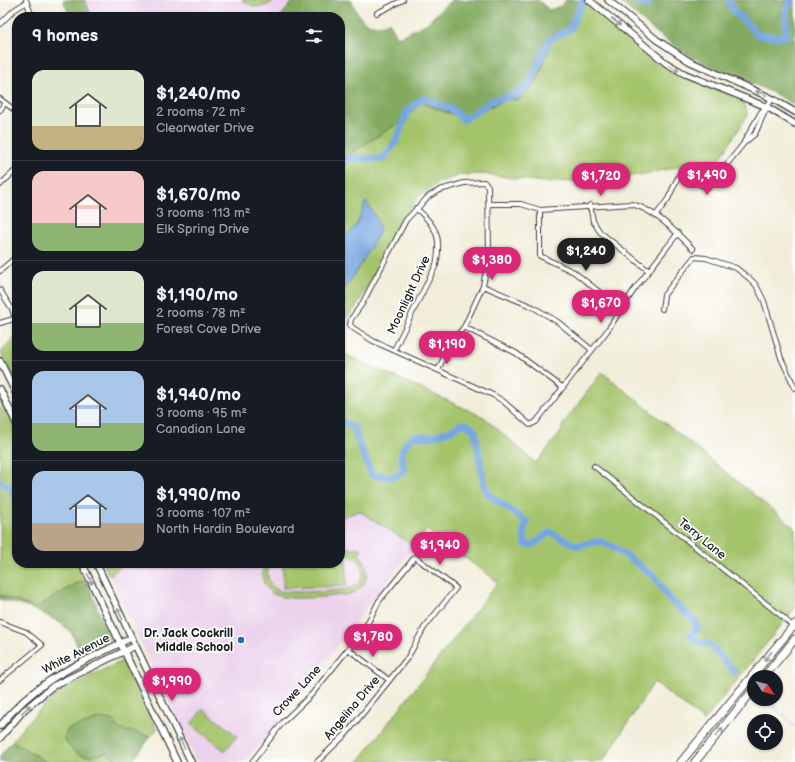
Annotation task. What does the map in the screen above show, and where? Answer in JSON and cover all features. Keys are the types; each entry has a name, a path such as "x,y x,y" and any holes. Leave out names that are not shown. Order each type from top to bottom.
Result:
{"highway":[{"path":"681,762 794,627"},
{"path":"770,670 795,639"},
{"path":"695,762 747,698"}],"main road":[{"path":"589,0 666,63 685,74 767,107 795,124"},
{"path":"608,0 657,40 689,61 773,99 795,112"},
{"path":"0,361 12,385"},
{"path":"0,389 12,414"},
{"path":"84,568 177,762"},
{"path":"98,568 134,646 191,762"},
{"name":"White Avenue","path":"0,726 27,696 47,680 131,638"},
{"path":"0,738 24,710 48,689 134,646"}],"street":[{"path":"376,13 403,0"},
{"path":"0,24 10,12 26,1 30,12"},
{"path":"0,99 12,108"},
{"path":"744,143 755,134 767,107 773,99"},
{"path":"0,110 5,103"},
{"path":"656,215 668,198 679,175 708,188 744,143 761,112 767,107"},
{"path":"0,185 12,174"},
{"path":"438,370 450,344 464,327 483,286 489,254 489,192 486,183 478,181 464,183 440,190 429,196 406,220 362,304 351,319 350,325 373,341 493,395 503,401 528,424 533,425 592,350 678,233"},
{"path":"489,204 521,204 540,210 590,205 632,204 641,206 656,215 678,233 693,248"},
{"path":"590,205 593,221 600,232 649,271"},
{"name":"Moonlight Drive","path":"394,350 436,265 439,252 440,241 436,231 416,208"},
{"path":"540,210 540,256 574,272 621,309"},
{"path":"662,309 664,295 684,267 694,257 700,256 736,268 750,278 761,293 781,358 795,388"},
{"path":"0,271 12,260"},
{"path":"483,286 533,307 558,322 592,350"},
{"path":"0,290 12,309"},
{"path":"0,323 12,319"},
{"path":"464,327 516,353 562,387"},
{"name":"Terry Lane","path":"594,466 794,627"},
{"name":"Angelina Drive","path":"317,762 347,733 408,657 424,628 456,588 415,557"},
{"name":"Crowe Lane","path":"252,762 283,722 312,694 365,628 379,601 415,557"},
{"path":"0,622 26,632 42,645 0,680"},
{"path":"348,649 389,680"}],"shaded area":[{"path":"85,0 294,0 284,12 90,12"},
{"name":"Dr. Jack Cockrill Middle School","path":"359,511 414,546 285,714 244,762 196,762 160,681 109,576 119,568 345,568 345,516"}],"green space":[{"path":"63,0 85,0 90,12 68,12"},
{"path":"242,0 274,0 263,7 258,7 250,5"},
{"path":"294,0 351,0 361,18 365,22 375,25 389,22 398,37 426,24 451,0 538,0 549,10 561,6 566,0 578,0 582,4 575,24 552,34 548,52 536,83 519,100 506,99 468,117 452,114 421,103 403,120 345,157 345,12 284,12"},
{"path":"582,0 659,60 744,104 748,115 707,178 677,167 640,175 550,183 483,174 460,175 438,183 419,196 406,215 356,307 345,320 345,157 403,120 421,103 451,114 468,117 507,99 519,99 548,52 552,34 564,31 575,24"},
{"path":"618,0 795,0 795,105 769,91 689,55 661,36"},
{"path":"12,339 12,374 1,353"},
{"path":"345,354 484,417 536,463 561,432 563,424 602,372 795,528 795,608 704,721 654,682 603,762 358,762 498,582 427,530 414,546 359,511 345,516"},
{"path":"0,398 12,423 12,568 80,568 89,585 80,581 36,608 0,595"},
{"path":"345,548 361,548 361,552 358,553 366,565 366,578 359,589 353,593 311,598 293,598 274,594 266,587 264,583 263,568 269,568 268,579 276,589 280,591 331,591 350,588 355,586 360,581 363,576 363,570 357,560 345,554"},
{"path":"346,557 347,586 283,588 283,568 345,568"},
{"path":"105,568 119,568 109,576"},
{"path":"81,581 89,585 109,640 80,653 71,632 62,624 36,611 0,599 0,595 36,608"},
{"path":"122,661 157,729 151,736 84,724 68,729 64,738 77,752 88,756 94,756 107,752 118,762 46,762 12,741 33,717 56,695 80,681"},
{"path":"203,709 237,736 225,751 191,724"},
{"path":"102,718 115,721 118,729 151,736 132,762 118,762 107,752 93,756 82,755 72,749 64,738 68,729"},
{"path":"12,741 46,762 0,762 0,756"}],"water":[{"path":"366,201 377,219 380,230 345,289 345,237 357,224"}],"waterway":[{"path":"345,158 383,159 396,141 408,110 424,98 453,110 464,120 491,101 517,94 530,84 549,40 570,29 583,0"},
{"path":"633,0 647,5 651,0"},
{"path":"729,0 732,9 758,35 786,37 786,11 791,0"},
{"path":"345,424 356,429 356,436 372,475 385,476 398,475 405,469 401,455 406,443 413,436 430,437 450,431 461,424 467,424 475,431 484,485 488,494 527,522 524,529 525,544 533,545 550,532 577,546 600,541 615,548 654,576 669,599 692,618 698,626 691,636 699,642 709,644 735,672"},
{"path":"0,482 10,487 12,491"},
{"path":"773,706 780,712"},
{"path":"783,714 795,727"}],"place":[{"name":"Dr. Jack Cockrill Middle School","path":"241,640"}]}
